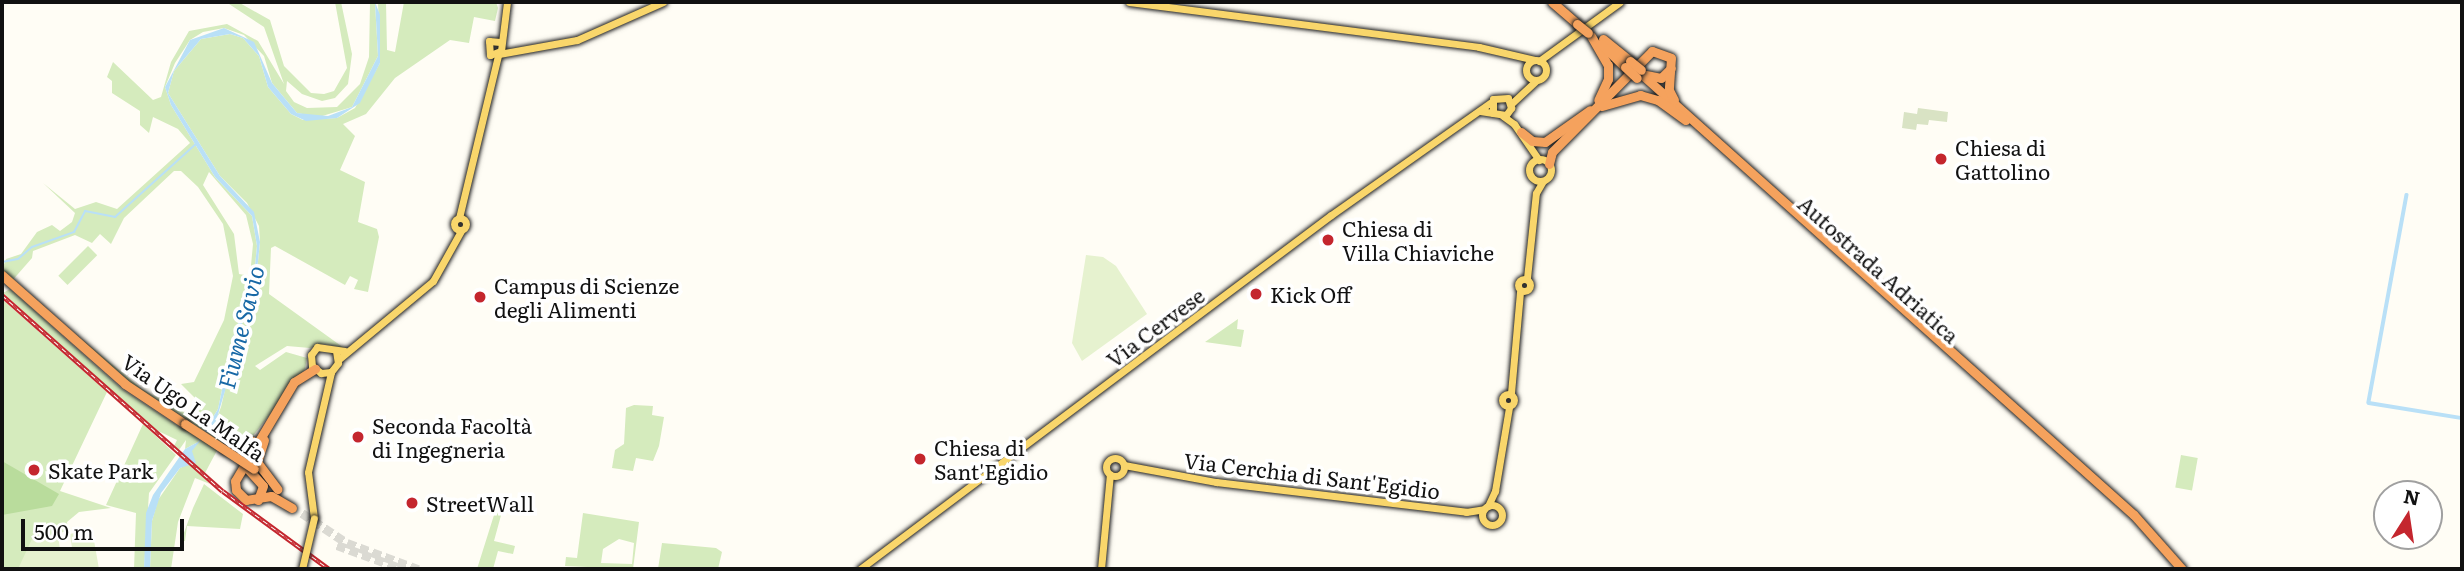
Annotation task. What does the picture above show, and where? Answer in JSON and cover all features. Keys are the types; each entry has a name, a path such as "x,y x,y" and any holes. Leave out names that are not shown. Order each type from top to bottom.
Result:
{"highway":[{"name":"Autostrada Adriatica","path":"1552,2 1628,63"},
{"name":"Autostrada Adriatica","path":"1560,2 1579,23"},
{"name":"Autostrada Adriatica","path":"1590,33 1603,39 1686,120 1723,150 2127,515 2175,569"},
{"path":"1590,33 1606,58 1608,79 1593,110"},
{"path":"1541,162 1648,53 1666,53 1672,66 1672,97 1710,136"},
{"path":"1639,74 1658,79 1672,66"},
{"name":"Autostrada Adriatica","path":"1639,74 1723,150"},
{"path":"1521,132 1535,142 1552,139 1593,110 1612,101 1640,96 1658,100 1686,120"},
{"path":"1541,162 1552,139"},
{"name":"Autostrada Adriatica","path":"1733,159 2134,515 2182,569"},
{"name":"Via Ugo La Malfa","path":"2,277 125,384 250,468 298,512"},
{"path":"298,512 275,497 242,498 235,481 284,397 313,369"},
{"path":"276,489 261,471 257,459 284,397"},
{"path":"227,449 247,447 273,415"},
{"name":"Via Ugo La Malfa","path":"185,426 227,449 276,489 298,512"},
{"path":"250,468 263,486 258,499"}],"main road":[{"path":"496,55 577,40 663,2"},
{"path":"1129,2 1479,47 1540,62"},
{"path":"1503,116 1522,91 1527,72 1620,2"},
{"path":"302,569 314,517 308,472 327,381 345,351 433,281 456,241 459,230 467,226 462,219 507,4"},
{"path":"496,55 487,45 498,42 516,51"},
{"path":"1516,56 1527,72 1537,80"},
{"path":"1493,113 1491,102 1497,96 1522,91 1544,77 1540,62"},
{"path":"1506,96 1514,124"},
{"name":"Via Cervese","path":"860,569 1472,113 1491,102"},
{"path":"1472,113 1503,116 1521,132 1550,174 1536,193"},
{"path":"1483,519 1495,491 1536,193 1533,178 1541,162"},
{"path":"1533,178 1543,181"},
{"path":"313,369 317,347 345,351"},
{"path":"336,351 338,359"},
{"path":"313,369 331,372"},
{"path":"313,369 327,381"},
{"name":"Via Cerchia di Sant'Egidio","path":"1101,569 1118,474 1136,470 1466,512 1486,508"},
{"path":"1466,512 1491,525 1498,523 1502,517 1495,491"},
{"path":"1486,508 1499,508"}],"green space":[{"path":"226,2 238,2 270,20 284,66 311,93 324,94 334,91 347,68 335,2 341,2 352,54 348,84 335,98 322,101 302,94 287,81 286,91 294,102 307,108 337,107 360,84 369,57 370,2 375,2 378,56 352,107 319,117 297,113 272,83 264,56 244,35 224,28 203,32 190,40 175,63 165,87 171,105 215,177 252,216 257,246 253,286 233,337 218,409 198,442 185,449 186,440 179,450 174,446 177,440 154,429 3,293 10,289 122,389 181,428 185,422 126,383 15,284 142,389 189,415 196,399 181,384 194,382 224,320 233,276 223,224 198,187 181,171 174,171 124,218 111,244 100,234 92,243 75,235 33,251 32,258 11,282 2,270 6,259 21,254 37,232 52,225 60,231 72,222 75,213 43,183 75,209 96,202 117,209 190,143 178,129 153,117 149,133 140,125 140,111 112,93 112,81 107,77 113,62 153,100 161,97 171,62 189,31 227,24 258,41 284,84 264,27","holes":["209,172 246,215 253,244 250,276 239,274 234,234 203,185"]},
{"path":"378,2 386,2 387,50 395,52 404,2 496,2 498,8 495,21 474,17 469,43 450,40 395,78 366,114 343,124 355,136 340,170 365,182 358,222 377,229 379,237 368,292 354,289 358,280 350,276 345,285 275,246 271,248 269,294 344,348 324,344 310,348 287,346 255,366 260,370 286,352 307,358 305,369 246,445 233,449 221,443 205,473 194,468 210,484 195,478 178,522 171,569 150,569 152,521 158,500 180,468 189,464 191,450 214,425 221,407 238,334 255,290 260,242 259,226 247,203 220,176 168,93 174,71 201,39 230,34 243,38 259,56 268,87 291,114 303,120 337,118 355,108 380,63"},
{"path":"1918,108 1948,112 1947,122 1929,120 1928,125 1917,124 1916,130 1902,128 1904,112 1917,114"},
{"path":"88,246 97,255 67,285 58,276"},
{"path":"1086,255 1103,257 1116,266 1147,314 1082,361 1072,343"},
{"path":"2,299 107,392 60,491 111,508 79,512 67,522 68,531 32,539 37,563 17,569 2,569"},
{"path":"1238,319 1237,329 1244,330 1241,347 1205,342"},
{"path":"634,405 653,406 652,415 664,417 659,446 653,461 636,458 633,471 612,468 615,450 624,444 626,408"},
{"path":"143,424 176,455 149,493 144,569 134,569 136,513 106,505"},
{"path":"2181,455 2198,458 2192,490 2175,487"},
{"path":"2,461 59,494 52,506 2,515"},
{"path":"204,484 243,514 240,529 187,526 185,541 181,541 193,508"},
{"path":"500,496 506,497 494,541 515,546 513,554 498,551 493,569 477,569"},
{"path":"583,513 639,522 633,569 565,566 566,557 577,558","holes":["619,539 634,543 632,564 601,563 603,549"]},
{"path":"92,529 99,569 18,569 32,539 58,534 60,550 72,548 70,534"},
{"path":"662,543 716,548 722,552 718,569 658,569"}],"water":[{"name":"Fiume Savio","path":"375,2 380,15 380,63 360,103 337,118 306,121 291,114 268,87 259,56 243,38 230,34 201,39 174,71 168,93 220,176 254,212 260,242 255,290 238,334 231,371 216,421 192,451 196,463 180,468 161,493 152,521 150,569 144,569 146,513 153,495 185,449 198,442 218,409 233,337 253,286 257,246 252,216 215,177 171,105 165,87 190,40 224,28 254,42 272,83 297,113 328,116 352,107 378,56"}],"waterway":[{"path":"2,262 18,259 32,247 74,232 85,211 115,217 197,143"},
{"path":"2407,195 2369,403 2462,418"}],"tunnel":[{"path":"302,513 347,543 418,569"},
{"path":"337,545 400,568"}],"railway":[{"path":"2,295 223,491 329,569"}],"place":[{"name":"Chiesa di Gattolino","path":"1941,159"},
{"name":"Chiesa di Villa Chiaviche","path":"1328,240"},
{"name":"Kick Off","path":"1256,294"},
{"name":"Campus di Scienze degli Alimenti","path":"480,297"},
{"name":"Seconda Facoltà di Ingegneria","path":"358,437"},
{"name":"Chiesa di Sant'Egidio","path":"920,459"},
{"name":"Skate Park","path":"34,470"},
{"name":"StreetWall","path":"412,503"}]}
